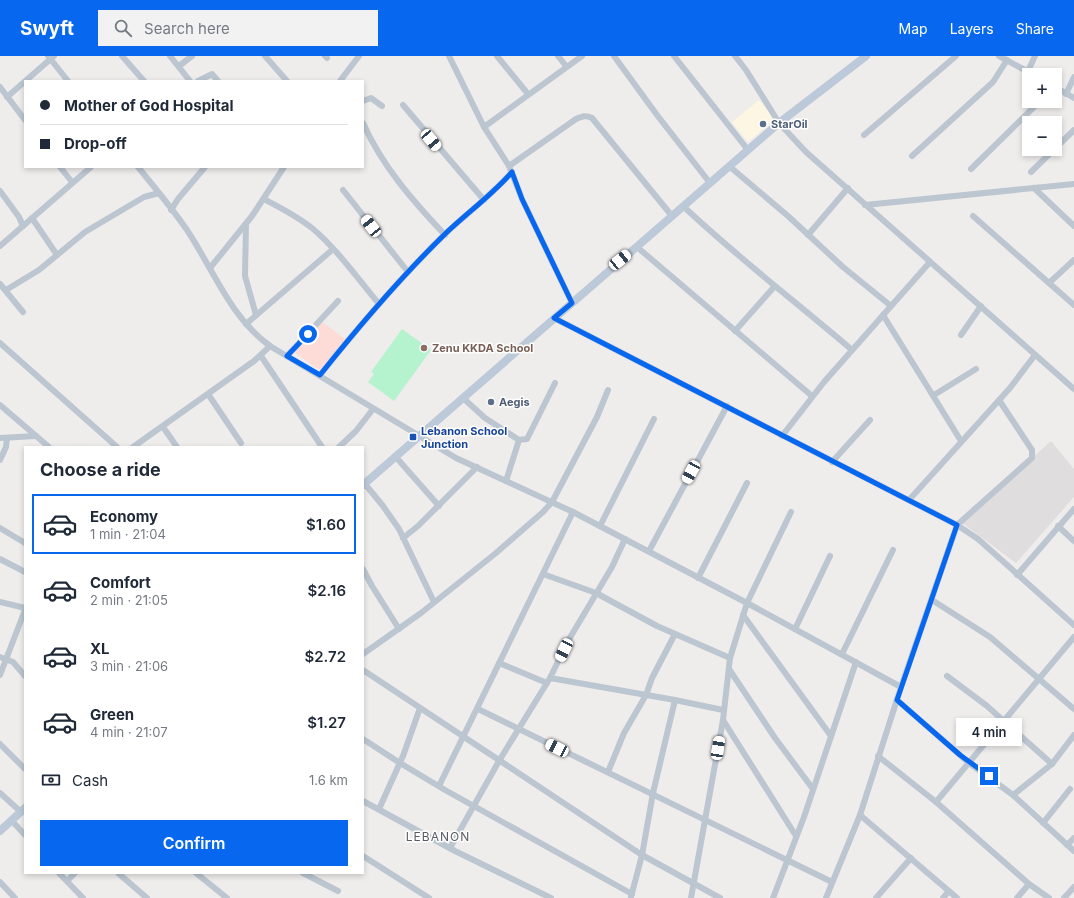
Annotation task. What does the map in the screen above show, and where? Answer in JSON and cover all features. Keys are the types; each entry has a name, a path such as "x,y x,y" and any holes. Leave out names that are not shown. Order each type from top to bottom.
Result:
{"main road":[{"path":"364,485 395,456 779,123 866,56"},
{"path":"0,831 23,810"}],"street":[{"path":"122,56 143,80"},
{"path":"170,56 189,80"},
{"path":"179,66 192,56"},
{"path":"265,56 286,80"},
{"path":"341,80 359,56"},
{"path":"449,56 484,127 512,172 522,199 572,303"},
{"path":"497,56 528,94"},
{"path":"558,56 566,66"},
{"path":"484,127 566,66 582,56"},
{"path":"614,56 657,115 710,183"},
{"path":"674,56 748,150"},
{"path":"735,56 746,70 779,123 806,152 1074,389"},
{"path":"864,135 956,56"},
{"path":"999,56 1022,68"},
{"path":"1029,68 1035,56"},
{"path":"26,80 51,57 67,80"},
{"path":"912,156 994,82 1007,60"},
{"path":"200,80 212,74 217,80"},
{"path":"1066,94 1074,76"},
{"path":"7,97 24,82"},
{"path":"0,88 24,119"},
{"path":"1062,91 1074,98"},
{"path":"364,102 371,98 382,106"},
{"path":"404,105 484,200"},
{"path":"971,170 1033,108"},
{"path":"509,166 576,119 589,116 672,216"},
{"path":"364,124 372,142 407,193 445,235"},
{"path":"1031,172 1074,130"},
{"path":"729,166 843,267 891,306"},
{"path":"61,168 72,182"},
{"path":"0,245 90,168"},
{"path":"139,168 187,230 246,324 257,336 270,346 320,375 418,436 477,467 573,512 649,551 901,687"},
{"path":"171,210 178,199 204,168"},
{"path":"210,268 246,224 283,168"},
{"path":"320,375 379,304 408,272 512,172"},
{"path":"866,205 969,196 1074,184"},
{"path":"808,235 848,188"},
{"path":"1034,188 1074,226"},
{"path":"343,190 408,272"},
{"path":"0,191 19,217 23,226"},
{"path":"6,290 39,270 85,232 144,197 159,193"},
{"path":"264,199 312,228 379,304"},
{"path":"683,206 774,287 852,350"},
{"path":"973,216 1074,305"},
{"path":"32,218 56,255"},
{"path":"246,224 246,276 256,315"},
{"path":"637,247 812,396"},
{"path":"246,324 332,250"},
{"path":"1049,283 1074,260"},
{"path":"782,436 812,396 930,262"},
{"path":"0,284 23,312"},
{"path":"736,330 774,287"},
{"path":"287,356 338,301"},
{"path":"961,335 981,306"},
{"path":"883,315 934,395 961,441"},
{"path":"554,318 957,525 978,539 1074,626"},
{"path":"0,343 116,446"},
{"path":"134,446 260,356 270,346"},
{"path":"909,500 999,400 1035,355"},
{"path":"260,356 321,446"},
{"path":"934,395 976,369"},
{"path":"463,398 485,418 520,440 526,439 555,383"},
{"path":"364,653 434,602 496,553 544,512 552,502 597,417 608,390"},
{"path":"208,394 241,443"},
{"path":"826,898 860,815 901,687 957,525 1032,458 1032,450 999,400"},
{"path":"0,405 48,446"},
{"path":"649,551 727,406"},
{"path":"339,446 356,431 373,409"},
{"path":"600,526 654,419"},
{"path":"832,462 870,420"},
{"path":"163,427 176,446"},
{"path":"0,438 36,436"},
{"path":"0,460 8,438"},
{"path":"506,481 520,440"},
{"path":"395,456 438,506"},
{"path":"403,538 411,533 477,467"},
{"path":"698,578 747,483"},
{"path":"364,485 393,519 434,602"},
{"path":"1017,575 1074,509"},
{"path":"439,786 478,709 573,512"},
{"path":"691,898 695,886 723,720 730,658 747,603 791,512"},
{"path":"1058,526 1074,541"},
{"path":"0,528 24,542"},
{"path":"450,848 499,761 548,680 568,640 596,593 625,539"},
{"path":"842,654 893,550"},
{"path":"795,629 830,556"},
{"path":"0,559 24,571"},
{"path":"364,571 399,629"},
{"path":"543,574 596,593 610,602 675,634 730,658"},
{"path":"932,600 990,637 1038,680 1074,709"},
{"path":"0,602 24,609"},
{"path":"0,675 3,658 24,611"},
{"path":"743,616 831,736"},
{"path":"608,772 624,733 646,695 652,678 675,634"},
{"path":"936,802 1003,720 1074,637"},
{"path":"3,658 13,662 24,675"},
{"path":"773,898 813,789 856,662"},
{"path":"499,663 548,680 646,695 723,710"},
{"path":"729,669 775,738 813,789"},
{"path":"364,671 642,855 695,886 720,898"},
{"path":"947,676 987,706 1052,764"},
{"path":"364,740 400,764 632,896 674,700"},
{"path":"897,700 969,763 1013,795 1074,851"},
{"path":"379,810 400,764 420,708"},
{"path":"478,709 653,793 832,882"},
{"path":"723,720 796,836"},
{"path":"1013,795 1052,764 1074,735"},
{"path":"0,744 24,767"},
{"path":"878,756 936,802 1029,884 1049,898"},
{"path":"1043,823 1070,789"},
{"path":"0,793 23,810"},
{"path":"364,802 450,848 551,898"},
{"path":"860,815 956,898"},
{"path":"11,820 24,835"},
{"path":"1068,845 1074,838"},
{"path":"364,857 429,898"},
{"path":"876,898 911,858"},
{"path":"60,874 83,898"},
{"path":"67,881 75,874"},
{"path":"119,874 147,898"},
{"path":"197,874 227,898"},
{"path":"203,879 207,874"},
{"path":"305,874 338,891"},
{"path":"0,882 15,898"},
{"path":"1017,898 1029,884"},
{"path":"1064,898 1074,887"},
{"path":"943,898 949,892"}],"shaded area":[{"path":"759,100 775,119 748,142 732,122"},
{"path":"321,321 345,339 320,370 295,353 306,337"},
{"path":"1051,441 1074,469 1074,497 1016,563 961,522"}],"green space":[{"path":"402,329 431,350 394,401 368,382 374,374 371,372"}],"place":[{"name":"StarOil","path":"763,124"},
{"name":"Zenu KKDA School","path":"424,348"},
{"name":"Aegis","path":"491,402"},
{"name":"Lebanon School Junction","path":"413,437"}],"district":[{"name":"LEBANON","path":"438,836"}],"route":[{"path":"308,334 287,356 320,375 348,340 408,272 456,224 494,192 512,172 522,199 546,246 572,303 554,318 641,361 782,436 957,525 897,700 969,763 989,776"}]}
